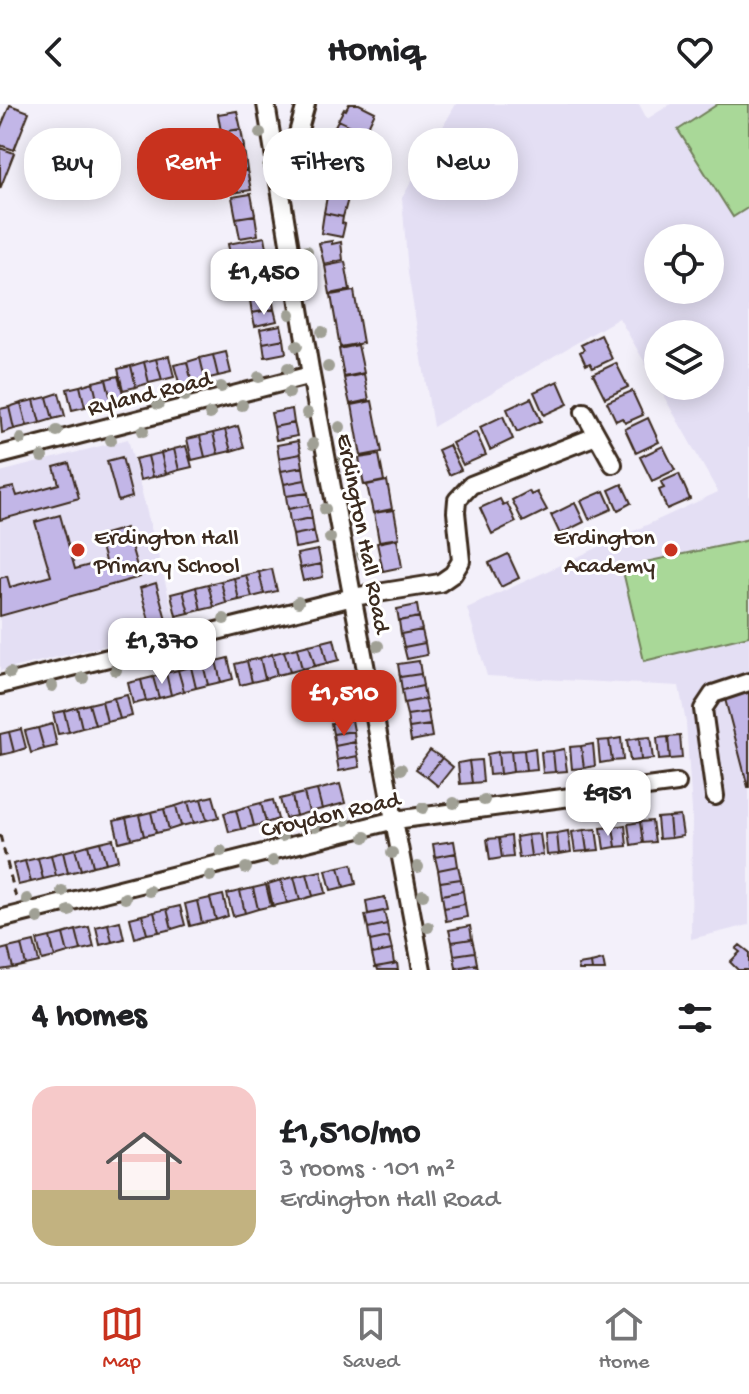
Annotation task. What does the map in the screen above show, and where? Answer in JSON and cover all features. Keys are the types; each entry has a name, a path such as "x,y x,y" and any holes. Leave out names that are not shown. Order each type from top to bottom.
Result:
{"street":[{"name":"Erdington Hall Road","path":"266,104 270,128"},
{"path":"300,128 306,104"},
{"name":"Erdington Hall Road","path":"283,200 311,375 422,970"},
{"name":"Ryland Road","path":"0,455 311,375"},
{"path":"584,412 613,464"},
{"path":"0,685 353,597 440,583 453,574 461,561 457,500 471,485 596,436"},
{"path":"715,796 703,709 713,694 749,682"},
{"name":"Croydon Road","path":"0,919 395,820 677,783"}],"path":[{"path":"0,835 20,914"}],"shaded area":[{"name":"Erdington Academy","path":"456,104 639,104 647,119 671,104 749,104 749,925 691,939 692,810 686,723 679,686 487,676 467,608 718,492 666,400 724,400 724,320 644,320 644,361 619,318 433,427 408,273 402,198 408,188 408,200 518,200 518,128 442,128"},
{"name":"Erdington Hall Primary School","path":"128,439 177,628 0,671 0,472"}],"green space":[{"path":"718,104 749,104 749,207 733,217 678,130"},
{"path":"749,540 749,636 644,661 622,567"}],"building":[{"path":"349,104 359,104 375,112 367,128 355,128 338,120"},
{"path":"10,105 29,112 14,150 0,145 0,129"},
{"path":"237,111 241,128 220,128 218,114"},
{"path":"338,120 355,128 334,128"},
{"path":"0,148 14,153 0,189"},
{"path":"247,170 251,190 247,191"},
{"path":"251,194 255,215 236,218 233,200 247,200 247,195"},
{"path":"326,200 348,200 343,217 324,213"},
{"path":"324,213 343,217 342,237 321,233"},
{"path":"255,215 258,235 240,238 236,218"},
{"path":"265,237 268,253 231,260 228,244"},
{"path":"332,241 332,244 341,242 343,260 324,264 319,243"},
{"path":"268,253 272,272 227,280 224,261"},
{"path":"345,262 350,290 330,294 325,266"},
{"path":"269,283 272,296 250,300 248,287"},
{"path":"354,291 363,343 340,347 331,295"},
{"path":"272,296 274,309 252,313 250,300"},
{"path":"274,309 277,321 255,326 252,313"},
{"path":"281,325 284,339 263,343 260,329"},
{"path":"601,335 612,359 593,368 590,363 586,365 580,352 584,350 581,345"},
{"path":"284,339 286,353 265,357 263,343"},
{"path":"358,345 364,373 344,377 339,349"},
{"path":"226,352 231,373 218,376 213,355"},
{"path":"213,355 218,376 205,379 200,358"},
{"path":"169,356 174,377 162,380 156,359"},
{"path":"200,358 205,379 192,383 187,362"},
{"path":"156,359 162,380 149,383 144,362"},
{"path":"144,362 149,383 136,387 131,366"},
{"path":"187,362 192,383 180,386 174,365"},
{"path":"616,363 628,387 605,398 593,374"},
{"path":"131,366 136,387 123,390 118,369"},
{"path":"364,374 369,400 350,404 344,378"},
{"path":"118,376 124,397 111,400 106,379"},
{"path":"106,379 111,400 98,404 93,382"},
{"path":"558,381 568,404 544,415 534,392"},
{"path":"93,382 98,404 85,407 80,386"},
{"path":"80,386 85,407 72,410 67,389"},
{"path":"632,391 643,415 625,423 622,418 616,421 607,402"},
{"path":"59,393 65,416 53,419 47,397"},
{"path":"47,397 53,419 40,423 34,400"},
{"path":"531,398 541,421 517,432 507,409"},
{"path":"34,400 40,423 27,426 21,403"},
{"path":"372,401 382,452 361,456 352,405"},
{"path":"21,403 27,426 14,429 9,407"},
{"path":"9,407 14,429 2,433 0,409"},
{"path":"292,409 294,423 274,427 271,413"},
{"path":"503,416 513,439 490,450 480,427"},
{"path":"648,418 659,442 636,453 625,429"},
{"path":"294,423 297,436 276,440 274,427"},
{"path":"238,426 244,447 231,451 225,430"},
{"path":"225,430 231,451 218,454 213,433"},
{"path":"476,432 486,455 463,465 452,443"},
{"path":"213,433 218,454 205,457 200,436"},
{"path":"200,436 205,457 192,460 187,439"},
{"path":"298,441 301,454 279,458 277,445"},
{"path":"449,445 461,470 449,475 438,450"},
{"path":"186,446 192,467 179,470 174,449"},
{"path":"663,446 675,470 652,481 640,457"},
{"path":"174,449 179,470 166,474 161,453"},
{"path":"161,453 166,474 153,477 148,456"},
{"path":"301,454 303,467 281,471 279,458"},
{"path":"379,455 384,481 364,485 359,458"},
{"path":"148,456 153,477 140,480 135,459"},
{"path":"122,457 132,497 118,501 107,461"},
{"path":"69,463 79,498 0,520 0,490 14,487 17,496 59,484 54,467"},
{"path":"303,467 305,480 284,484 281,471"},
{"path":"679,474 690,499 667,509 659,490 664,488 661,482"},
{"path":"305,480 308,493 286,496 284,484"},
{"path":"387,481 392,509 373,513 367,485"},
{"path":"622,484 631,503 618,510 609,490"},
{"path":"529,491 531,495 537,492 547,510 523,522 512,500"},
{"path":"604,491 612,509 589,519 581,501"},
{"path":"308,493 310,505 288,509 286,496"},
{"path":"500,499 503,505 507,503 516,522 492,534 480,508"},
{"path":"575,503 584,522 560,534 551,515"},
{"path":"310,505 312,518 290,522 288,509"},
{"path":"394,510 399,538 379,541 374,513"},
{"path":"60,515 75,569 105,561 98,536 126,528 140,577 0,616 0,578 7,576 10,587 51,576 35,522"},
{"path":"312,518 314,531 293,535 290,522"},
{"path":"314,531 317,544 295,548 293,535"},
{"path":"397,539 402,567 383,571 377,543"},
{"path":"318,550 321,564 300,568 297,554"},
{"path":"508,554 519,578 501,587 489,563"},
{"path":"321,564 323,577 303,581 300,568"},
{"path":"272,569 277,591 264,594 259,572"},
{"path":"259,572 264,594 252,597 246,575"},
{"path":"246,575 252,597 239,600 234,578"},
{"path":"234,578 239,600 226,603 221,581"},
{"path":"221,581 226,603 214,607 208,584"},
{"path":"156,583 167,623 151,627 140,588"},
{"path":"208,584 214,607 201,610 196,587"},
{"path":"196,587 201,610 189,613 183,591"},
{"path":"183,591 189,613 176,616 171,594"},
{"path":"417,605 419,617 399,621 397,609"},
{"path":"419,617 422,630 401,634 399,621"},
{"path":"422,630 425,643 404,647 401,634"},
{"path":"334,639 339,660 327,663 322,642"},
{"path":"322,642 327,663 315,666 309,645"},
{"path":"425,643 427,655 407,659 404,647"},
{"path":"309,645 315,666 302,669 297,648"},
{"path":"297,648 302,669 290,672 284,651"},
{"path":"284,651 290,672 277,675 272,654"},
{"path":"272,654 277,675 265,679 260,658"},
{"path":"228,658 233,679 221,682 216,661"},
{"path":"260,658 265,679 252,682 247,661"},
{"path":"216,661 221,682 208,685 203,664"},
{"path":"247,661 252,682 240,685 235,664"},
{"path":"419,661 421,674 400,677 398,664"},
{"path":"203,664 208,685 196,688 191,667"},
{"path":"191,667 196,688 184,691 178,670"},
{"path":"178,670 184,691 171,695 166,673"},
{"path":"166,673 171,695 159,698 153,677"},
{"path":"421,674 423,686 402,690 400,677"},
{"path":"153,677 159,698 146,701 141,680"},
{"path":"141,680 146,701 133,704 128,683"},
{"path":"423,686 425,699 404,703 402,690"},
{"path":"345,687 348,701 328,705 325,691"},
{"path":"749,692 749,787 748,787 725,699"},
{"path":"127,695 132,716 120,719 114,698"},
{"path":"114,698 120,719 107,722 102,701"},
{"path":"425,699 428,712 407,715 404,703"},
{"path":"102,701 107,722 95,725 89,704"},
{"path":"348,701 350,714 330,718 328,705"},
{"path":"89,704 95,725 82,728 77,707"},
{"path":"77,707 82,728 69,732 64,711"},
{"path":"64,711 69,732 58,734 53,713"},
{"path":"428,712 430,725 409,728 407,715"},
{"path":"352,720 354,731 333,734 331,723"},
{"path":"52,724 57,746 44,749 38,728"},
{"path":"430,725 432,737 411,741 409,728"},
{"path":"38,728 44,749 31,753 25,731"},
{"path":"21,729 26,748 14,752 9,732"},
{"path":"354,731 355,742 335,746 333,734"},
{"path":"9,732 14,752 1,755 0,734"},
{"path":"680,736 682,758 670,759 668,737"},
{"path":"650,737 653,759 641,760 639,738"},
{"path":"668,737 670,759 659,760 657,738"},
{"path":"621,738 623,760 612,761 609,740"},
{"path":"639,738 641,760 630,761 627,740"},
{"path":"609,740 612,761 600,763 598,741"},
{"path":"355,742 358,756 337,760 335,746"},
{"path":"593,744 595,766 584,768 581,746"},
{"path":"581,746 584,768 572,769 570,747"},
{"path":"535,748 537,770 526,771 524,750"},
{"path":"564,749 567,771 555,772 553,751"},
{"path":"430,750 442,758 427,777 416,769"},
{"path":"524,750 526,771 513,772 511,751"},
{"path":"511,751 513,772 500,774 498,752"},
{"path":"553,751 555,772 543,773 541,752"},
{"path":"498,752 500,774 489,775 487,754"},
{"path":"358,756 360,767 339,771 337,760"},
{"path":"442,758 453,767 438,786 427,777"},
{"path":"481,760 483,782 472,783 469,761"},
{"path":"469,761 472,783 460,784 458,763"},
{"path":"340,784 345,803 322,809 317,790"},
{"path":"317,790 322,809 309,812 304,793"},
{"path":"304,793 309,812 296,816 292,796"},
{"path":"213,796 219,817 207,820 201,799"},
{"path":"292,796 296,816 285,818 280,799"},
{"path":"201,799 207,820 194,823 188,802"},
{"path":"273,800 278,819 266,823 261,803"},
{"path":"188,802 194,823 181,826 176,806"},
{"path":"261,803 266,823 254,826 249,806"},
{"path":"176,806 181,826 169,830 164,809"},
{"path":"249,806 254,826 241,829 236,810"},
{"path":"164,809 169,830 156,833 151,812"},
{"path":"236,810 241,829 229,832 224,813"},
{"path":"151,812 156,833 144,836 139,815"},
{"path":"139,815 144,836 131,839 126,818"},
{"path":"680,816 683,836 671,838 669,817"},
{"path":"669,817 671,838 659,839 657,818"},
{"path":"126,818 131,839 119,842 114,821"},
{"path":"652,821 655,842 643,843 640,822"},
{"path":"640,822 643,843 631,845 628,824"},
{"path":"625,825 627,846 616,847 613,827"},
{"path":"613,827 616,847 604,849 601,828"},
{"path":"596,829 599,850 587,851 584,830"},
{"path":"584,830 587,851 575,852 572,832"},
{"path":"568,831 571,852 559,854 557,833"},
{"path":"557,833 559,854 547,855 545,834"},
{"path":"540,834 543,855 531,856 528,835"},
{"path":"528,835 531,856 519,858 516,837"},
{"path":"511,836 513,857 502,858 499,838"},
{"path":"499,838 502,858 490,860 487,839"},
{"path":"113,839 118,860 106,863 100,842"},
{"path":"454,841 456,853 435,857 433,844"},
{"path":"100,842 106,863 93,866 88,845"},
{"path":"88,845 93,866 81,870 75,849"},
{"path":"75,849 81,870 68,873 63,852"},
{"path":"63,852 68,873 56,876 51,855"},
{"path":"456,853 458,866 438,870 435,857"},
{"path":"51,855 56,876 43,879 38,858"},
{"path":"38,858 43,879 31,882 25,861"},
{"path":"25,861 31,882 18,885 13,864"},
{"path":"352,864 356,884 344,887 339,867"},
{"path":"458,866 461,879 440,882 438,870"},
{"path":"339,867 344,887 331,890 326,870"},
{"path":"321,871 326,893 313,896 307,874"},
{"path":"307,874 313,896 300,900 294,877"},
{"path":"294,877 300,900 287,903 281,880"},
{"path":"461,879 463,891 442,895 440,882"},
{"path":"281,880 287,903 273,906 268,884"},
{"path":"266,885 271,906 258,909 253,888"},
{"path":"253,888 258,909 245,913 240,891"},
{"path":"240,891 245,913 233,916 227,894"},
{"path":"463,891 465,904 444,908 442,895"},
{"path":"223,895 228,916 216,920 210,898"},
{"path":"385,897 388,910 368,914 366,901"},
{"path":"210,898 216,920 202,923 197,901"},
{"path":"197,901 202,923 190,926 185,904"},
{"path":"465,904 467,917 446,921 444,908"},
{"path":"180,906 185,925 172,929 167,909"},
{"path":"167,909 172,929 159,932 154,912"},
{"path":"384,911 387,924 368,928 365,915"},
{"path":"154,912 159,932 147,934 142,915"},
{"path":"142,915 147,934 135,938 130,918"},
{"path":"120,921 124,939 112,942 108,924"},
{"path":"108,924 112,942 100,945 96,927"},
{"path":"387,924 389,937 370,941 368,928"},
{"path":"470,926 472,939 452,942 449,930"},
{"path":"89,927 94,947 81,950 76,930"},
{"path":"76,930 81,950 68,953 63,934"},
{"path":"63,934 68,953 55,957 50,937"},
{"path":"50,937 55,957 42,960 37,940"},
{"path":"389,937 392,950 372,954 370,941"},
{"path":"472,939 475,952 454,955 452,942"},
{"path":"34,942 39,962 26,965 21,945"},
{"path":"21,945 26,965 13,968 8,948"},
{"path":"740,945 749,952 749,970 738,970 730,962 740,952 736,949"},
{"path":"8,948 13,968 0,970 0,950"},
{"path":"392,950 394,964 375,967 372,954"},
{"path":"475,952 477,964 456,968 454,955"},
{"path":"603,960 605,970 592,970 591,963"},
{"path":"397,963 398,970 378,970 377,967"},
{"path":"591,963 592,970 579,970 578,965"},
{"path":"477,964 478,970 456,970 456,968"}],"place":[{"name":"Erdington Hall Primary School","path":"78,550"},
{"name":"Erdington Academy","path":"671,550"}]}
